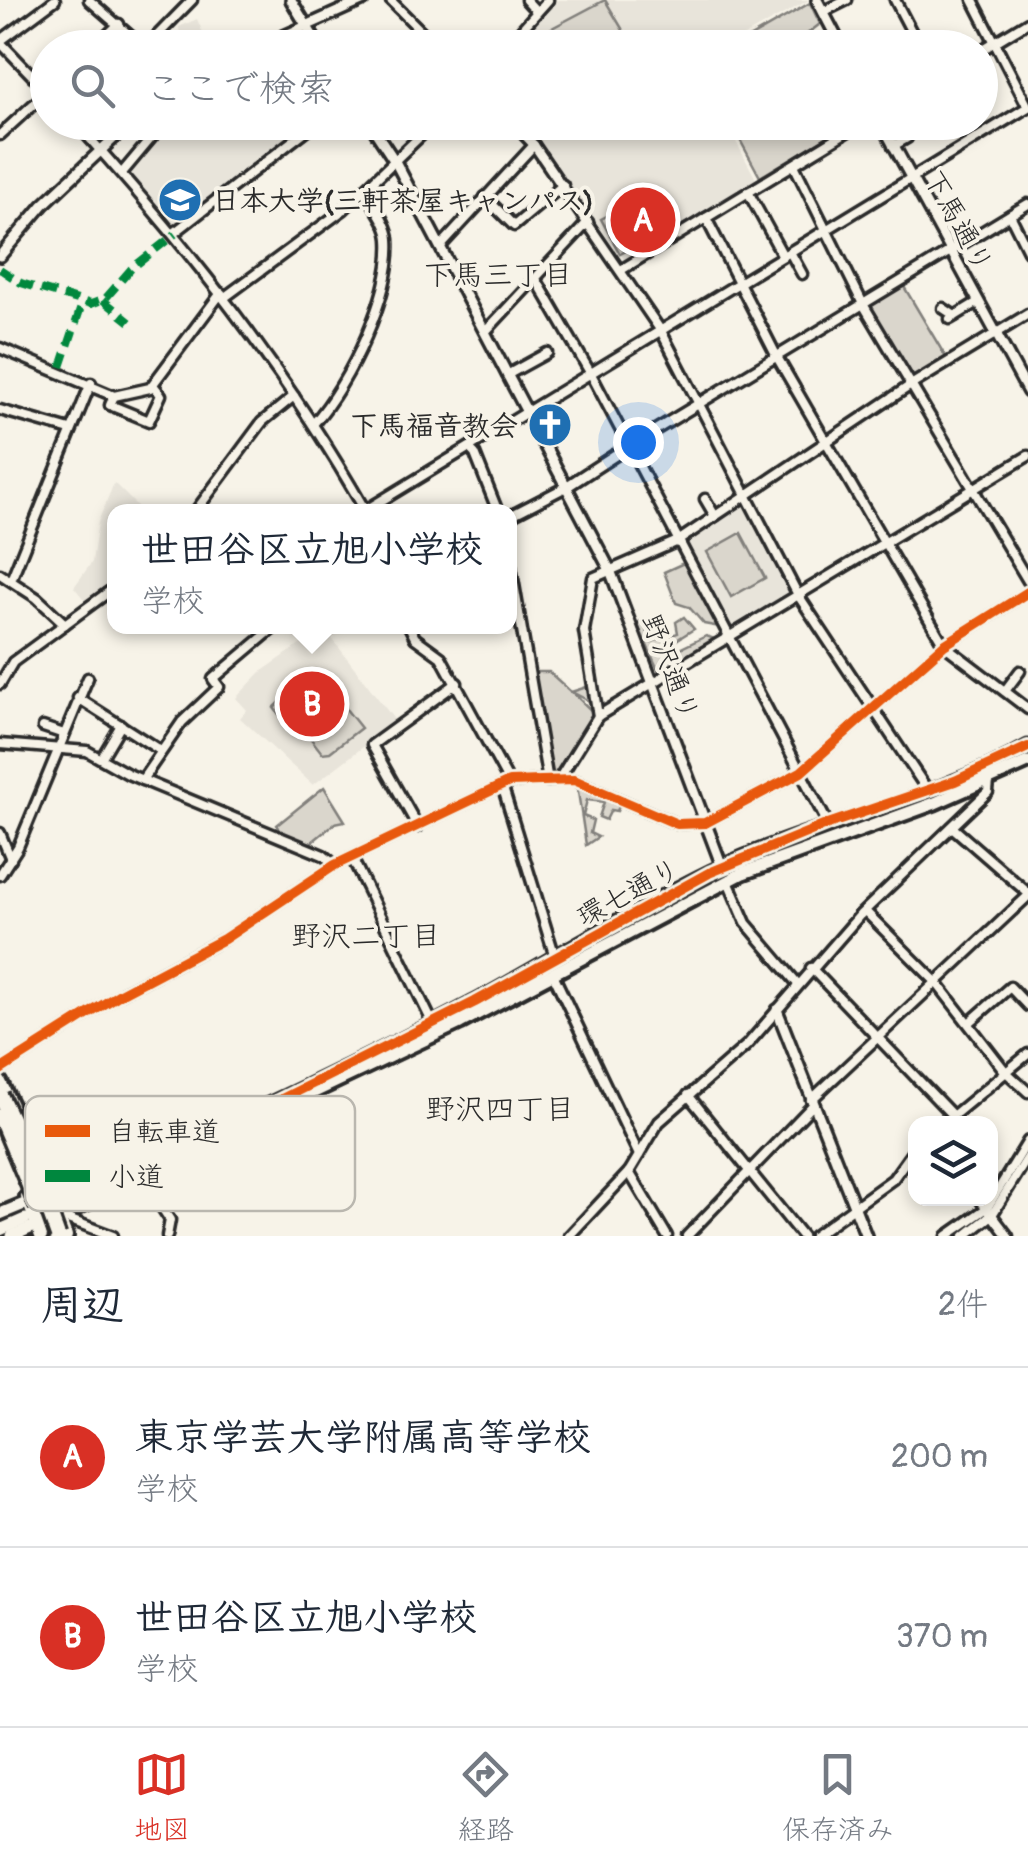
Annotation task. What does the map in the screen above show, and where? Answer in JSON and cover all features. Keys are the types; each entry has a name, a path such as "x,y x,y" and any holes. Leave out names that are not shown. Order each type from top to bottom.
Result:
{"highway":[{"path":"0,1082 25,1135"},
{"path":"0,1095 25,1148"},
{"path":"0,1116 25,1194"},
{"path":"0,1130 25,1198"},
{"path":"49,1211 58,1236"},
{"path":"58,1211 66,1236"}],"main road":[{"name":"環七通り","path":"435,1029 555,957 722,867 828,824 1027,754"},
{"name":"環七通り","path":"298,1096 553,974 728,881 988,781 1027,754"},
{"path":"0,1230 71,1211"},
{"path":"0,1214 34,1222"},
{"path":"0,1222 34,1222"},
{"path":"12,1236 34,1222"}],"street":[{"path":"30,74 0,42 55,0"},
{"path":"89,0 125,30"},
{"path":"291,0 309,30"},
{"path":"298,30 364,0"},
{"path":"390,0 420,30"},
{"path":"526,0 537,12"},
{"path":"520,30 548,0"},
{"path":"817,0 832,30"},
{"path":"823,12 847,0"},
{"path":"895,0 911,30"},
{"path":"973,0 989,30"},
{"path":"161,30 189,1"},
{"path":"998,40 1028,22"},
{"path":"113,30 119,24"},
{"path":"998,48 1028,107 998,126"},
{"path":"0,136 30,108"},
{"path":"92,140 223,295 314,423 362,504"},
{"path":"0,256 111,140"},
{"path":"122,174 150,140"},
{"path":"174,233 294,140"},
{"name":"野沢通り","path":"381,140 610,570 746,924 797,984"},
{"path":"0,348 114,396 153,385 223,295 364,190 418,140"},
{"path":"530,140 661,330 798,595 928,791"},
{"path":"621,270 834,140"},
{"name":"下馬通り","path":"891,140 1028,392"},
{"path":"894,146 904,140"},
{"path":"377,504 975,140"},
{"path":"440,246 534,144"},
{"path":"794,165 864,304 1028,580"},
{"path":"485,198 514,226 563,186"},
{"path":"314,423 350,374 381,287 389,237 364,190"},
{"path":"748,192 802,274"},
{"path":"517,512 566,487 1028,204"},
{"path":"1010,216 1028,251"},
{"path":"706,218 777,356 944,645 1028,709"},
{"path":"485,332 588,222"},
{"path":"536,279 591,374 828,824"},
{"path":"517,299 524,311"},
{"path":"943,308 952,318 978,302"},
{"path":"598,716 586,658 586,606 593,578 678,540 1028,314"},
{"path":"507,375 547,353"},
{"path":"11,580 90,383"},
{"path":"114,396 110,405 149,421 160,395 153,385"},
{"path":"201,504 262,422 294,396"},
{"path":"0,410 70,430"},
{"path":"469,448 494,504"},
{"path":"559,779 598,716 1028,456"},
{"path":"704,499 715,516"},
{"path":"0,574 65,624"},
{"path":"0,1070 71,1023 224,940 335,865 353,860 506,783 559,779 582,782 677,824 706,823 801,772 944,645 1028,592"},
{"path":"0,684 13,662 107,593"},
{"path":"517,602 548,781"},
{"path":"142,780 182,722 220,688 213,679 266,634"},
{"path":"413,634 441,657 506,783 555,957"},
{"path":"1005,691 1020,671"},
{"path":"0,875 11,858 88,678"},
{"path":"418,828 372,745 457,683"},
{"path":"78,698 160,752"},
{"path":"102,757 120,725"},
{"path":"43,727 64,734"},
{"path":"1027,735 1027,754"},
{"path":"0,744 60,748 102,757 142,780 323,855 335,865"},
{"path":"569,1236 629,1172 660,1122 747,1045 865,910 988,792 988,781"},
{"path":"687,1236 812,1102 1028,894 952,827"},
{"path":"0,833 11,858"},
{"path":"353,860 435,1029"},
{"path":"865,910 936,982 1005,1071 1028,1092"},
{"path":"811,968 952,1115 1028,1054"},
{"path":"553,974 639,1155"},
{"path":"970,1022 1010,987 1028,1006"},
{"path":"777,1010 866,1236"},
{"path":"688,1095 802,1236"},
{"path":"947,1236 990,1211 1028,1141"},
{"path":"814,1236 893,1179 908,1158"},
{"path":"964,1236 990,1211 1028,1158"},
{"path":"629,1172 667,1236"},
{"path":"986,1206 1008,1236"},
{"path":"164,1211 170,1220 167,1236"},
{"path":"60,1216 113,1236"}],"shaded area":[{"path":"558,0 809,0 755,30 530,30"},
{"path":"605,0 623,30 548,30"},
{"path":"810,3 820,24 812,30 763,30"},
{"path":"197,19 202,30 179,30"},
{"name":"日本大学(三軒茶屋キャンパス)","path":"151,140 289,140 174,227 126,172"},
{"path":"536,140 735,140 757,181 626,262"},
{"path":"740,140 822,140 760,177"},
{"path":"638,200 657,235 620,254 601,219"},
{"path":"903,285 947,359 913,379 869,305"},
{"path":"114,483 135,504 107,504 107,585 87,603 74,587 92,562 98,522"},
{"path":"744,503 791,593 732,630 684,545"},
{"path":"741,533 765,578 731,597 707,552"},
{"path":"686,562 720,627 704,624 689,607 676,603 664,572"},
{"path":"684,617 694,629 670,644 673,652 706,636 715,639 659,672 637,623 643,620 651,642 678,633 676,622"},
{"path":"315,634 329,634 396,722 313,785 240,718 247,710 236,698 261,672"},
{"path":"315,670 361,728 330,752 322,753 305,731 296,736 274,708"},
{"path":"530,672 549,672 571,692 587,687 589,701 572,692 597,716 558,777 549,779"},
{"path":"577,785 620,804 606,820 599,817 604,802 587,800 583,816 593,820 590,833 598,837 586,845"},
{"path":"324,787 345,821 335,823 306,847 280,836 277,825"}],"marked path":[{"path":"0,269 21,283 91,304 105,299 131,269 175,234"},
{"path":"103,300 130,322"},
{"path":"61,367 82,304"}],"cycle path":[{"path":"0,1070 120,994 224,939 335,865 509,782 574,780 677,824 705,823 801,772 944,645 1028,592"},
{"path":"288,1096 475,1002 709,873 828,824 955,781 1028,747"}],"place":[{"name":"日本大学(三軒茶屋キャンパス)","path":"180,200"},
{"name":"東京学芸大学附属高等学校","path":"643,220"},
{"name":"下馬福音教会","path":"550,425"},
{"name":"世田谷区立旭小学校","path":"312,704"}],"district":[{"name":"下馬三丁目","path":"498,275"},
{"name":"野沢二丁目","path":"366,936"},
{"name":"野沢四丁目","path":"500,1109"}]}
